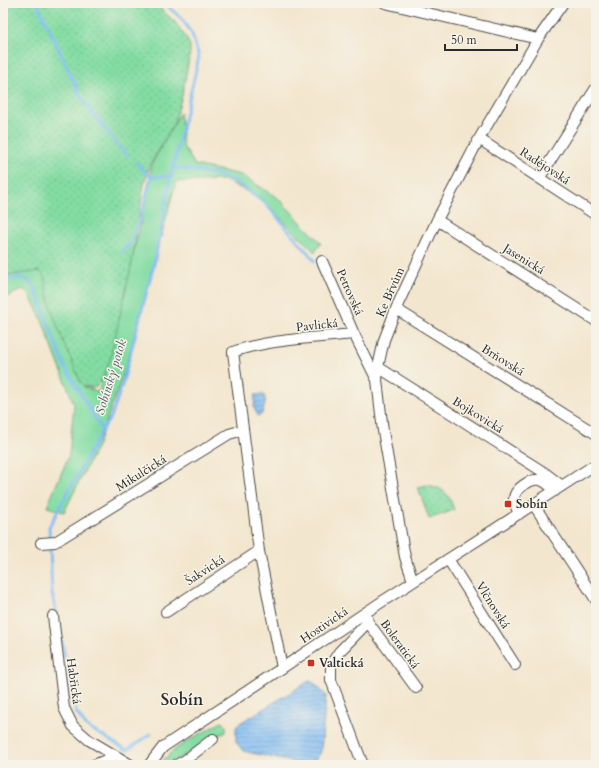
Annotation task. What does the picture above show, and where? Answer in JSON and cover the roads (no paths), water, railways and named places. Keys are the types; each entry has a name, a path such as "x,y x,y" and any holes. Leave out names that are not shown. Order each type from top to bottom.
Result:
{"street":[{"path":"384,3 538,40"},
{"name":"Ke Břvům","path":"413,581 405,557 383,431 377,380 378,367 384,340 396,309 437,220 479,139 538,40 563,3"},
{"path":"540,177 596,88"},
{"name":"Radějovská","path":"479,139 540,177 596,215"},
{"name":"Jasenická","path":"437,220 596,321"},
{"name":"Petrovská","path":"322,261 354,334"},
{"name":"Brňovská","path":"396,309 596,434"},
{"name":"Pavlická","path":"244,430 233,352 247,347 272,343 354,334 377,380"},
{"name":"Bojkovická","path":"378,367 545,473 559,488"},
{"path":"244,430 260,551 282,668"},
{"name":"Mikulčická","path":"41,543 55,542 229,434 244,430"},
{"name":"Hostivická","path":"149,765 163,747 282,668 367,618 413,581 596,464"},
{"path":"519,514 514,500 515,494 519,489 532,480 539,479 559,488"},
{"path":"534,505 596,600"},
{"name":"Šakvická","path":"166,612 260,551"},
{"name":"Vlčnovská","path":"448,559 515,665"},
{"name":"Habřická","path":"53,616 64,708 73,726 89,740 131,765"},
{"name":"Hostivická","path":"363,765 331,680 331,664 367,618"},
{"name":"Boleratická","path":"367,618 416,688"},
{"path":"176,765 184,761 213,738"},
{"path":"94,765 115,756"}],"water":[{"path":"263,394 265,404 262,414 258,416 254,408 255,395"},
{"path":"309,681 312,681 326,695 321,751 318,757 306,765 243,751 236,742 236,727 240,723"}],"waterway":[{"path":"37,3 82,99 118,146 127,155"},
{"name":"Sobínský potok","path":"57,615 52,594 49,527 102,430 111,417 123,382 154,264 173,167 199,57 192,34 182,19 164,3"},
{"path":"136,163 151,177 172,176"},
{"path":"173,167 215,174 234,181 265,203 315,261"},
{"path":"121,252 130,244 141,217 151,177"},
{"path":"3,281 20,277 26,279 34,286 64,365 102,430"},
{"name":"Sobínský potok","path":"59,626 76,712 87,727 127,750 151,734"}],"place":[{"name":"Sobín","path":"508,504"},
{"name":"Valtická","path":"311,663"}],"district":[{"name":"Sobín","path":"182,700"}]}
